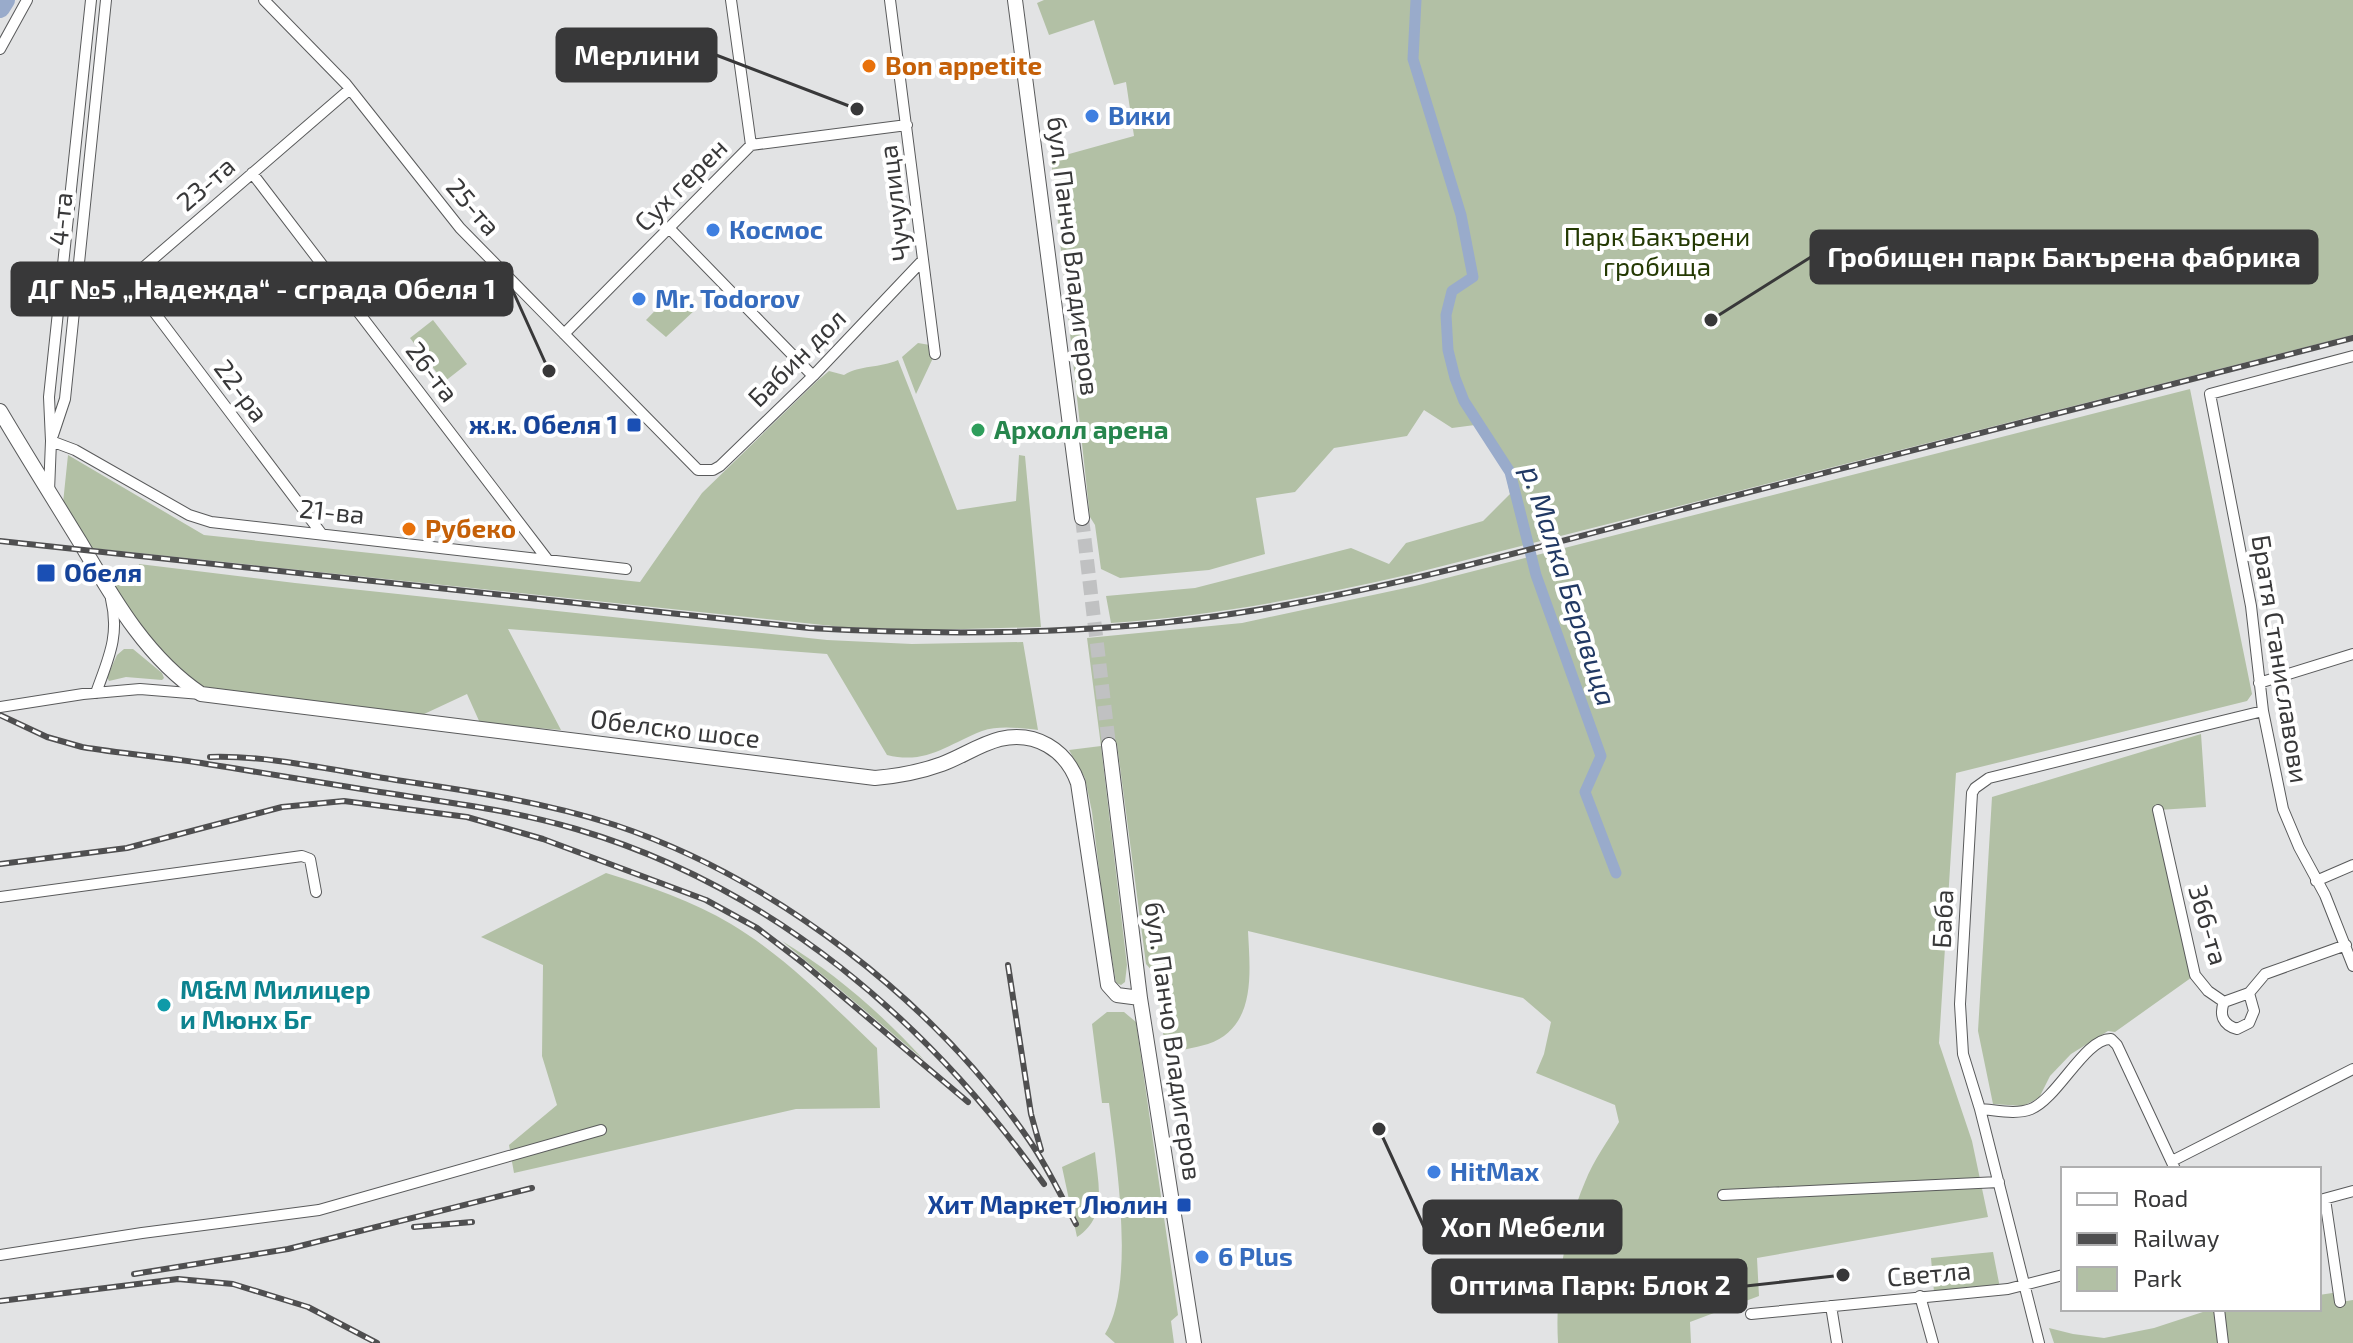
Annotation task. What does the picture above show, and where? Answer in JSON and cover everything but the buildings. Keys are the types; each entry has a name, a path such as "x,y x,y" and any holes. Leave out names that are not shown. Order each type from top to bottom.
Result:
{"street":[{"path":"0,49 27,0"},
{"name":"4-та","path":"49,493 49,397 91,0"},
{"name":"4-та","path":"51,441 65,399 106,0"},
{"name":"25-та","path":"264,0 350,89 460,228 694,467"},
{"path":"731,0 751,145"},
{"name":"Чучулица","path":"890,0 935,354"},
{"name":"бул. Панчо Владигеров","path":"1015,0 1082,518"},
{"name":"23-та","path":"127,276 138,272 350,89"},
{"name":"Сух герен","path":"564,334 751,145 907,125"},
{"name":"26-та","path":"252,173 547,559"},
{"path":"669,228 813,376"},
{"name":"Бабин дол","path":"694,467 706,471 720,466 813,376 923,260"},
{"path":"78,270 127,276"},
{"name":"22-ра","path":"127,276 321,533"},
{"name":"Братя Станиславови","path":"2353,356 2210,394 2251,606 2263,711 2283,809 2325,895 2353,966"},
{"path":"0,411 110,595 136,631 184,683 201,694"},
{"name":"21-ва","path":"51,441 75,450 200,519 626,569"},
{"path":"96,693 114,642 116,620 110,595"},
{"path":"2259,683 2353,654"},
{"name":"Обелско шосе","path":"0,707 140,689 875,778 896,777 930,768 998,740 1025,737 1044,742 1066,759 1078,783 1108,985 1117,995 1140,998"},
{"name":"Баба","path":"2038,1343 1999,1182 1963,1054 1960,1026 1972,793 1989,778 2263,711"},
{"name":"бул. Панчо Владигеров","path":"1109,745 1140,998 1194,1343"},
{"name":"366-та","path":"2158,810 2195,975 2208,991 2224,1002 2249,993 2265,974 2346,945"},
{"path":"0,897 302,856 310,859 316,892"},
{"path":"2316,881 2353,865"},
{"path":"2224,1002 2221,1009 2225,1022 2237,1029 2243,1027 2254,1011 2249,993"},
{"path":"1980,1109 2019,1112 2033,1108 2095,1045 2106,1038 2111,1039 2117,1045 2174,1165 2353,1069"},
{"path":"0,1255 319,1210 601,1130"},
{"path":"1723,1195 1999,1182"},
{"path":"2340,1302 2322,1200 2353,1191"},
{"name":"Светла","path":"1751,1314 2008,1289 2061,1276"},
{"path":"1920,1296 1933,1343"},
{"path":"1831,1306 1837,1343"},
{"path":"2219,1311 2223,1343"}],"green space":[{"name":"Парк Бакърени гробища","path":"1044,0 2353,0 2353,335 1411,574 1262,604 1187,616 1111,623 1106,596 1195,588 1351,548 1389,564 1406,543 1483,521 1510,494 1505,470 1475,425 1452,428 1424,410 1407,436 1334,448 1295,492 1256,498 1265,554 1209,570 1120,578 1101,569 1095,525 1090,517 1051,159 1134,136 1126,82 1114,85 1094,20 1049,35 1037,3"},
{"path":"677,288 696,309 666,337 646,320"},
{"path":"433,320 467,364 444,382 410,338"},
{"path":"918,343 930,345 933,358 916,394 902,357"},
{"path":"898,360 957,510 1016,501 1019,455 1025,456 1041,627 929,630 842,627 91,548 63,503 68,455 204,535 640,582 702,493 816,382 829,371 844,375"},
{"path":"2190,389 2252,694 2247,701 1956,773 1939,1043 1972,1141 1988,1217 1757,1258 1759,1296 1690,1322 1691,1343 1558,1343 1558,1302 1566,1240 1588,1174 1619,1122 1615,1105 1536,1073 1551,1022 1523,998 1248,931 1247,996 1243,1012 1235,1025 1224,1036 1208,1044 1166,1054 1155,974 1146,964 1117,744 1101,746 1087,638 1242,623 1415,586"},
{"path":"139,564 827,640 912,644 1023,642 1038,730 989,729 926,755 887,755 827,654 508,629 561,730 480,723 467,694 422,715 202,687 175,667 152,642 113,586 123,581 125,570 138,571"},
{"path":"124,649 133,649 164,678 126,677 109,681 107,677 117,655"},
{"path":"2201,734 2206,807 2158,810 2195,975 2115,1032 2108,1031 2071,1054 2050,1076 2039,1098 2023,1106 1993,1104 1978,1031 1992,797"},
{"path":"1101,746 1127,965 1125,982 1121,985 1116,983 1085,778 1069,750"},
{"path":"606,873 701,908 751,937 789,966 877,1048 880,1108 796,1109 514,1173 509,1145 557,1105 542,1056 543,965 481,937"},
{"path":"782,941 857,995 924,1060"},
{"path":"1107,1012 1124,1012 1136,1022 1178,1315 1171,1321 1174,1343 1115,1343 1105,1334 1120,1285 1122,1254 1119,1188 1109,1103 1102,1103 1092,1024"},
{"path":"1095,1152 1099,1188 1097,1210 1087,1229 1077,1237 1062,1167"},
{"path":"1993,1252 2000,1288 1934,1292 1931,1258"},
{"path":"2339,1292 2341,1302 2353,1300 2353,1343 2054,1343 2049,1328 2104,1338 2154,1328 2206,1311 2321,1311 2321,1295"}],"waterway":[{"path":"0,8 5,0"},
{"name":"р. Малка Беравица","path":"1416,0 1413,59 1461,215 1473,277 1452,291 1446,315 1448,350 1464,401 1510,472 1536,575 1601,756 1585,792 1616,873"}],"tunnel":[{"path":"1082,518 1109,745"}],"railway":[{"path":"0,541 809,628 972,633 1136,625 1244,612 1427,575 2353,338"},
{"path":"0,715 47,737 82,747 503,812 552,822 647,854 715,886 779,923 840,967 896,1015 949,1068 999,1124 1044,1184"},
{"path":"210,757 256,758 303,764 534,804 615,825 675,848 733,877 791,911 846,950 898,993 947,1040 1029,1140 1076,1224"},
{"path":"0,864 127,848 282,807 344,801 467,817 543,839 706,900 757,928 968,1102"},
{"path":"1008,965 1031,1114 1041,1150"},
{"path":"134,1274 288,1249 532,1188"},
{"path":"414,1227 472,1222"},
{"path":"0,1301 178,1279 233,1284 308,1307 377,1343"}],"place":[{"name":"Bon appetite","path":"869,66"},
{"name":"Мерлини","path":"857,109"},
{"name":"Вики","path":"1092,116"},
{"name":"Космос","path":"713,230"},
{"name":"Mr. Todorov","path":"639,299"},
{"name":"Гробищен парк Бакърена фабрика","path":"1711,320"},
{"name":"ДГ №5 „Надежда“ - сграда Обеля 1","path":"549,371"},
{"name":"ж.к. Обеля 1","path":"634,425"},
{"name":"Архолл арена","path":"978,430"},
{"name":"Рубеко","path":"409,529"},
{"name":"Обеля","path":"46,573"},
{"name":"М&M Mилицер и Мюнх Бг","path":"164,1005"},
{"name":"Хоп Мебели","path":"1379,1129"},
{"name":"HitMax","path":"1434,1172"},
{"name":"Хит Маркет Люлин","path":"1184,1205"},
{"name":"6 Plus","path":"1202,1257"},
{"name":"Оптима Парк: Блок 2","path":"1843,1275"}]}
